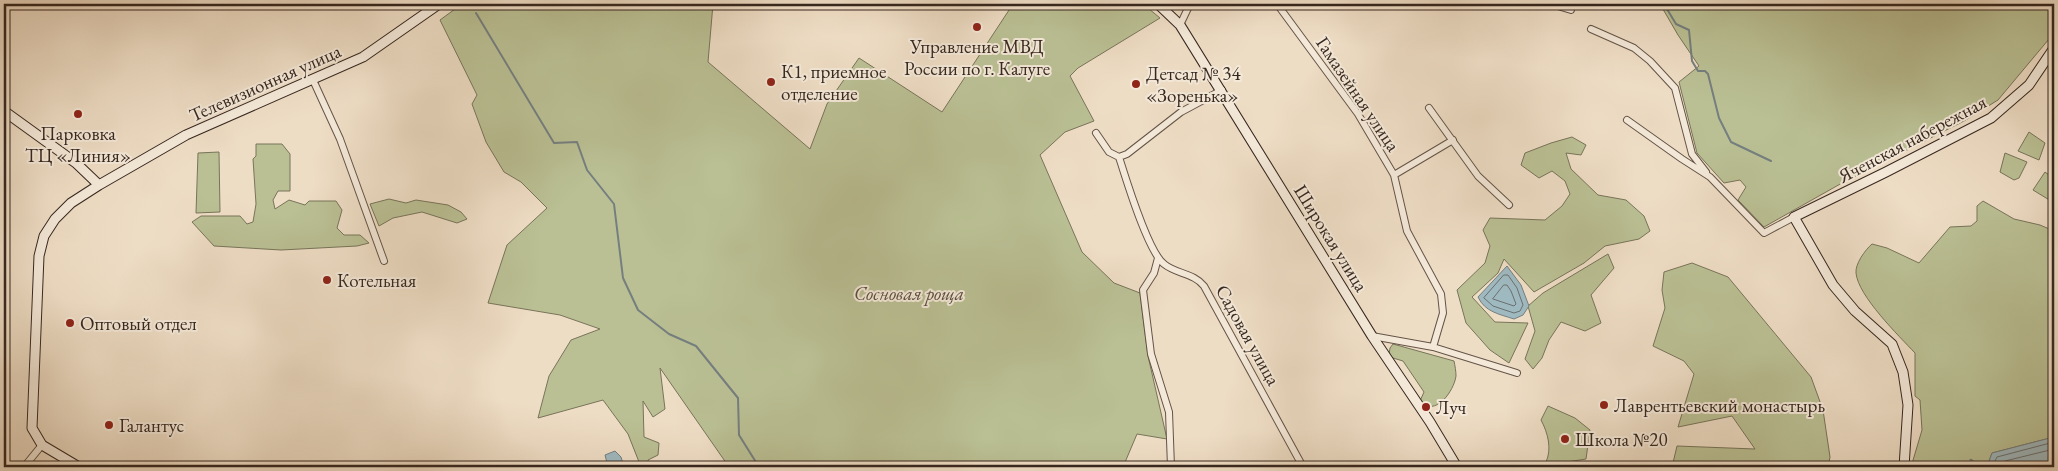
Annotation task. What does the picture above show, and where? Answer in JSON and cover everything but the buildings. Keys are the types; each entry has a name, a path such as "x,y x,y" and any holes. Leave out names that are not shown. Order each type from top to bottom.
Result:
{"street":[{"name":"Телевизионная улица","path":"42,445 32,428 39,256 44,236 55,219 71,203 99,185 186,135 363,57 439,4"},
{"name":"Широкая улица","path":"1158,4 1180,25 1222,90 1372,336 1430,422 1457,467"},
{"path":"1180,25 1190,4"},
{"name":"Гамазейная улица","path":"1277,4 1358,114 1394,175 1407,231 1441,294 1443,313 1433,346"},
{"path":"1550,4 1571,10"},
{"path":"1591,30 1634,48 1650,61 1675,88 1692,154 1710,177"},
{"name":"Яченская набережная","path":"1710,177 1764,232 1991,118 2029,85 2054,48"},
{"path":"313,80 340,139 384,262"},
{"path":"1119,157 1127,154 1181,112 1222,90"},
{"path":"1428,108 1454,140 1478,176 1509,205"},
{"path":"4,111 76,163 99,185"},
{"path":"1627,120 1710,177"},
{"path":"1096,133 1109,152 1119,157 1137,211 1158,258 1154,274 1143,290 1150,354 1170,412 1171,467"},
{"path":"1394,175 1454,140"},
{"path":"1794,217 1833,285 1855,311 1892,344 1903,372 1908,405 1904,467"},
{"name":"Садовая улица","path":"1158,258 1164,265 1199,280 1204,286 1303,467"},
{"path":"1372,336 1433,346 1517,372"},
{"path":"24,467 42,445 79,467"}],"green space":[{"name":"Сосновая роща","path":"462,4 713,4 708,62 810,149 827,104 859,58 942,112 1013,4 1143,4 1160,18 1078,68 1070,76 1094,121 1065,132 1040,155 1082,252 1114,283 1140,293 1148,356 1167,439 1137,434 1123,467 729,467 660,368 665,409 653,417 643,401 644,437 659,443 658,455 648,460 649,467 641,467 628,434 603,400 538,418 549,376 571,340 600,329 560,315 488,303 507,245 547,208 521,182 504,172 486,142 472,104 477,95 440,20"},
{"path":"1660,4 2054,4 2054,33 1998,100 1964,121 1842,183 1764,227 1738,200 1746,187 1740,180 1724,183 1697,153 1679,82 1699,66"},
{"path":"2029,132 2045,143 2039,160 2018,151"},
{"path":"1572,137 1586,145 1581,155 1566,153 1571,169 1598,195 1626,200 1644,216 1650,231 1639,239 1605,246 1584,263 1534,292 1504,259 1498,273 1472,297 1495,322 1528,323 1509,363 1490,350 1466,323 1457,290 1485,263 1490,246 1483,230 1490,218 1545,220 1562,206 1570,194 1565,181 1552,171 1539,178 1521,165 1525,153"},
{"path":"256,144 282,144 290,154 290,191 278,191 273,200 275,209 289,200 305,205 309,201 336,201 342,210 337,228 344,235 360,235 369,243 357,246 281,250 214,246 192,222 201,216 240,216 247,224 253,222 256,204 253,159 256,156"},
{"path":"219,152 220,212 196,213 198,153"},
{"path":"2005,153 2027,162 2019,178 2014,180 2000,172"},
{"path":"2045,172 2054,179 2054,197 2051,201 2033,190"},
{"path":"389,199 406,203 416,200 448,205 461,212 467,219 457,223 422,212 393,218 379,226 370,204"},
{"path":"1983,201 2014,219 2040,225 2054,231 2054,437 1992,453 1988,464 1981,467 1971,459 1971,467 1911,467 1922,430 1920,400 1915,396 1915,353 1871,304 1858,282 1856,269 1864,253 1872,244 1887,248 1919,263 1950,227 1971,226 1977,221 1977,206"},
{"path":"1608,254 1614,268 1591,295 1601,323 1585,331 1561,322 1549,340 1542,358 1533,369 1525,359 1535,331 1528,306 1543,293"},
{"path":"1692,263 1728,277 1811,377 1823,410 1830,457 1828,467 1672,467 1677,446 1755,449 1732,416 1678,427 1694,374 1684,361 1653,346 1665,308 1662,290 1664,272"},
{"path":"1393,344 1454,361 1456,376 1452,389 1443,401 1432,406 1420,401 1424,392 1403,361 1393,358 1389,354"},
{"path":"1548,406 1575,418 1590,430 1586,459 1548,465 1546,462 1549,452 1548,441 1546,430 1541,420"}],"water":[{"path":"1507,266 1521,285 1529,306 1523,315 1514,319 1498,314 1484,306 1478,297"},
{"path":"2054,437 2054,467 1981,467 1988,464 1992,453"},
{"path":"615,451 621,457 624,467 608,467 605,455"},
{"path":"1970,459 1981,467 1971,467"}],"waterway":[{"path":"1664,4 1676,24 1689,30 1692,61 1698,71 1705,71 1708,74 1719,118 1731,142 1771,161"},
{"path":"476,13 554,143 577,142 587,170 614,204 623,278 638,310 669,334 696,346 738,398 739,435 759,467"}],"place":[{"name":"Управление МВД России по г. Калуге","path":"977,27"},
{"name":"К1, приемное отделение","path":"771,82"},
{"name":"Детсад № 34 «Зоренька»","path":"1136,84"},
{"name":"Парковка ТЦ «Линия»","path":"78,114"},
{"name":"Котельная","path":"327,280"},
{"name":"Оптовый отдел","path":"70,323"},
{"name":"Лаврентьевский монастырь","path":"1604,405"},
{"name":"Луч","path":"1426,407"},
{"name":"Галантус","path":"109,425"},
{"name":"Школа №20","path":"1565,439"}]}
